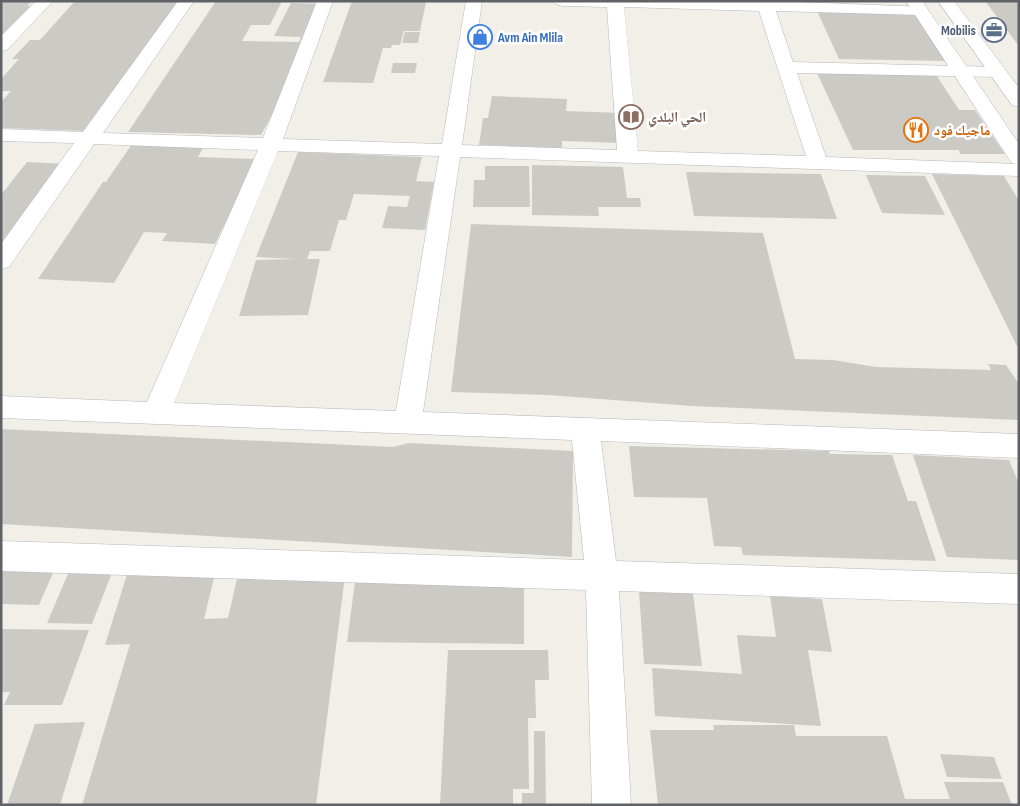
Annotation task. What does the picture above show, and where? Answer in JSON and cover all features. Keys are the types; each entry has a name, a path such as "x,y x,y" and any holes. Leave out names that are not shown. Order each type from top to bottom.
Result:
{"street":[{"path":"1,46 45,1"},
{"path":"1,261 186,1"},
{"path":"156,412 270,143 325,1"},
{"path":"408,422 474,1"},
{"path":"562,1 917,6 1019,159"},
{"path":"946,1 1019,101"},
{"path":"615,2 628,157"},
{"path":"765,4 818,163"},
{"path":"786,67 998,72"},
{"path":"1,135 1019,170"},
{"path":"1,407 1019,446"},
{"path":"585,428 602,576 612,805"},
{"path":"1,556 1019,589"}],"building":[{"path":"3,1 32,1 27,6 37,6 1,50 1,3"},
{"path":"75,1 180,1 89,131 1,128 1,102 11,91 1,91 1,79 19,59 12,59 30,40 40,40"},
{"path":"216,1 282,1 270,25 251,25 242,41 299,42 301,37 274,36 291,3 324,4 311,42 261,135 128,132"},
{"path":"352,1 426,2 420,31 404,31 400,45 383,48 373,83 323,82"},
{"path":"985,1 1019,1 1019,46"},
{"path":"817,11 916,13 946,61 839,59"},
{"path":"405,32 420,32 418,43 402,43"},
{"path":"393,63 417,63 415,73 391,73"},
{"name":"ماجيك فود","path":"817,73 935,73 959,110 975,110 1005,154 960,154 959,150 853,150"},
{"path":"492,96 567,99 566,111 620,113 621,143 562,141 562,148 479,145 483,118 488,118"},
{"path":"132,144 203,148 198,157 256,159 215,244 162,241 167,233 144,232 114,283 38,279 103,182 106,182"},
{"path":"298,152 422,157 416,181 434,182 425,230 382,228 388,206 407,207 410,196 354,194 346,220 339,220 330,251 310,251 307,259 320,259 308,315 239,316 256,260 296,259 256,257"},
{"path":"27,162 67,164 1,256 1,195"},
{"path":"532,165 623,167 627,198 640,198 641,207 598,207 599,216 532,215"},
{"path":"485,166 529,166 530,207 473,207 474,180 485,180"},
{"path":"686,172 821,174 837,219 694,216"},
{"path":"932,174 1004,176 1019,201 1019,350"},
{"path":"866,175 925,176 945,215 882,213"},
{"path":"471,224 763,233 795,359 833,360 876,367 991,370 988,364 1006,365 1019,384 1019,420 692,406 548,395 451,392"},
{"path":"1,429 393,447 409,443 573,451 572,557 1,524"},
{"path":"629,446 829,451 830,454 892,455 908,501 916,501 936,561 743,555 741,547 714,546 707,498 634,497"},
{"path":"913,455 1009,460 1019,484 1019,560 947,557"},
{"path":"1,555 60,557 39,605 1,604"},
{"path":"76,555 118,557 92,624 47,623"},
{"path":"347,560 316,805 82,805 130,644 105,645 128,571 216,570 204,619 228,618 241,561"},
{"path":"357,567 524,586 524,644 347,642"},
{"path":"639,591 693,593 702,666 644,664"},
{"path":"770,596 822,599 832,652 808,650 821,726 655,716 652,668 742,674 737,635 776,637"},
{"path":"1,629 89,630 62,705 4,705 10,692 1,692"},
{"path":"448,650 548,650 549,680 535,680 536,718 528,718 529,789 513,789 513,805 440,805"},
{"path":"85,722 60,805 7,805 35,724"},
{"path":"713,725 794,725 796,736 887,736 905,799 950,799 944,782 1003,782 1012,805 658,805 650,730 714,730"},
{"path":"534,731 545,731 546,805 522,805 522,793 534,793"},
{"path":"940,754 994,757 1002,779 947,777"}],"place":[{"name":"Mobilis","path":"994,30"},
{"name":"Avm Ain Mlila","path":"480,37"},
{"name":"الحي البلدي","path":"631,117"},
{"name":"ماجيك فود","path":"916,130"}]}
